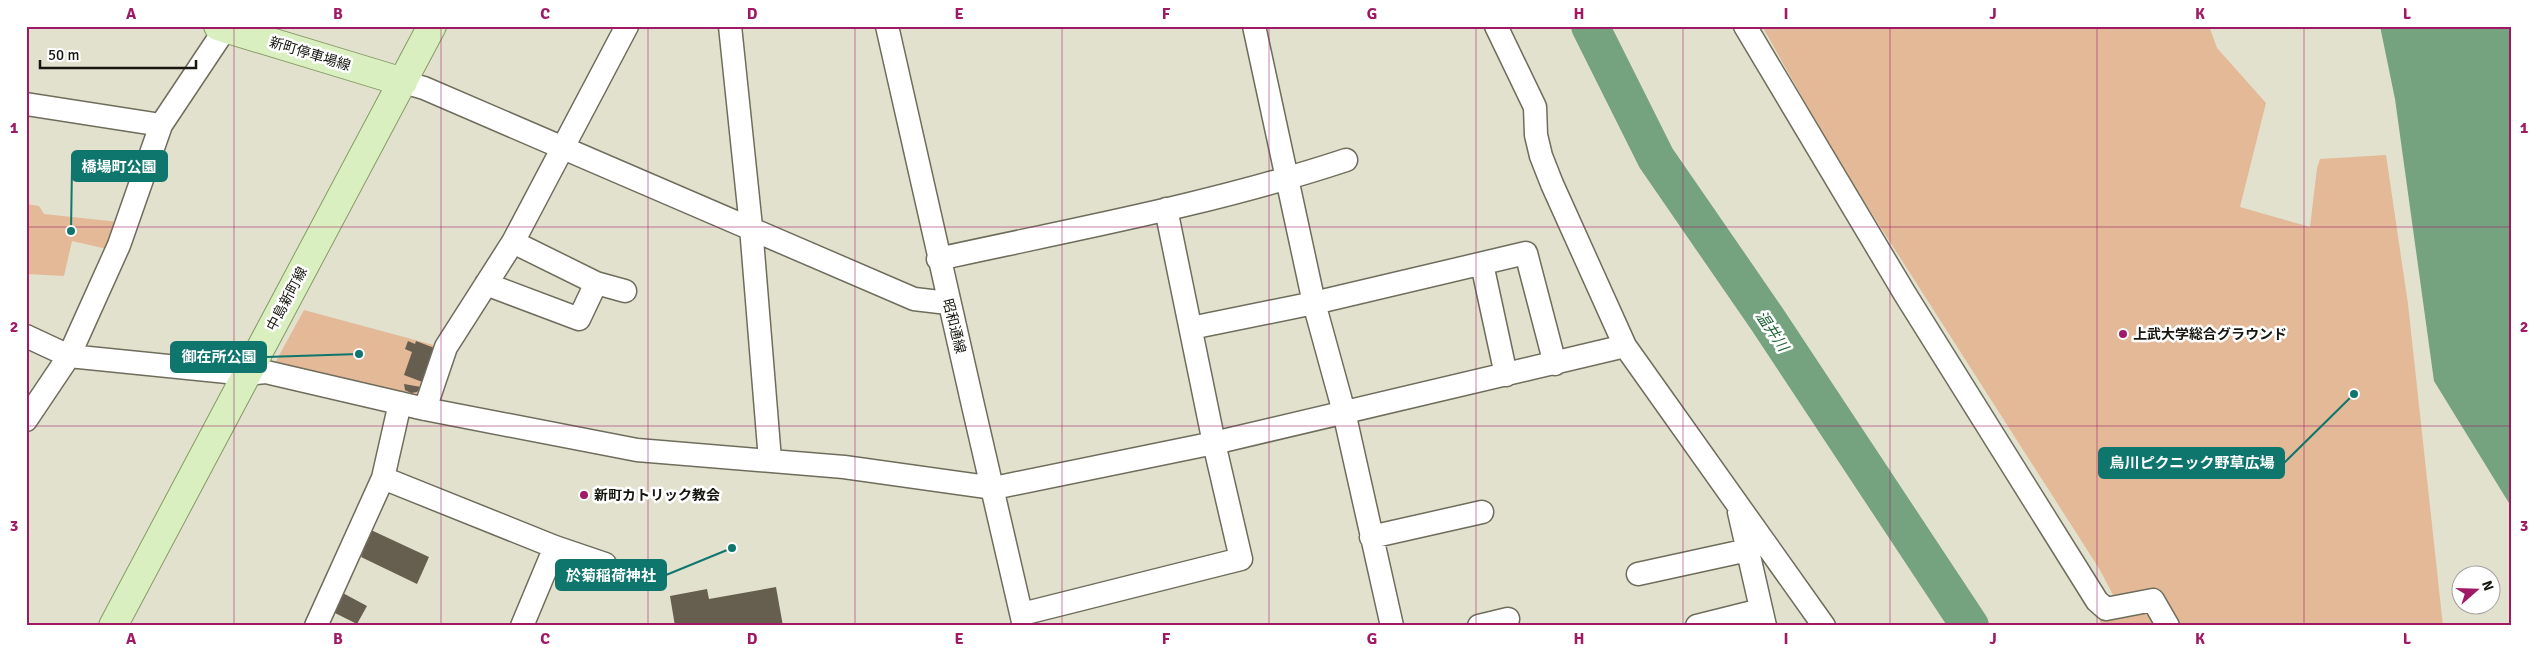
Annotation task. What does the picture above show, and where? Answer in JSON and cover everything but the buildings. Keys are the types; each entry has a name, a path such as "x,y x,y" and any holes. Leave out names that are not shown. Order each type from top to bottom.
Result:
{"main road":[{"name":"中島新町線","path":"113,626 432,26"},
{"name":"新町停車場線","path":"224,27 403,82"}],"street":[{"path":"425,409 446,347 513,242 627,26"},
{"path":"730,26 751,227 770,460"},
{"name":"昭和通線","path":"887,26 948,303 994,488 1023,620"},
{"path":"1254,26 1289,179 1314,303 1344,412 1392,626"},
{"path":"1496,26 1535,107 1536,135 1541,156 1552,184 1621,336 1824,626"},
{"path":"1745,26 1905,294 2097,602 2106,609 2152,600 2168,626"},
{"path":"26,420 69,356 119,245 161,125 224,27"},
{"path":"403,82 424,88 751,227 914,299 948,303"},
{"path":"26,104 161,125"},
{"path":"938,259 1166,209 1289,179 1346,160"},
{"path":"1023,620 1241,559 1214,443 1166,209"},
{"path":"513,242 596,283 625,291"},
{"path":"1191,328 1314,303 1526,253 1555,364"},
{"path":"1482,264 1506,375"},
{"path":"486,284 579,320 596,283"},
{"path":"26,336 69,356 247,374 266,372 425,409 637,450 844,467 994,488 1214,443 1555,364 1621,336"},
{"path":"316,626 382,478 400,403"},
{"path":"382,478 555,547 605,564"},
{"path":"1697,626 1763,618 1736,501"},
{"path":"1371,537 1482,512"},
{"path":"522,626 555,547"},
{"path":"1638,574 1748,550"},
{"path":"1479,626 1508,619"}],"shaded area":[{"name":"上武大学総合グラウンド","path":"1762,26 2209,26 2217,48 2266,103 2240,207 2310,227 2317,168 2320,159 2386,155 2408,304 2443,626 2103,626 2089,603 2114,597 2100,570 1835,156"},
{"path":"2380,26 2512,26 2512,508 2434,381 2395,99"},
{"path":"26,204 39,206 44,214 119,222 107,249 72,241 64,276 26,274"},
{"path":"304,310 441,347 422,400 280,368 276,361"}],"waterway":[{"name":"温井川","path":"1590,26 1656,158 1767,319 1970,626"}],"place":[{"name":"橋場町公園","path":"71,231"},
{"name":"上武大学総合グラウンド","path":"2123,334"},
{"name":"御在所公園","path":"359,354"},
{"name":"烏川ピクニック野草広場","path":"2354,394"},
{"name":"新町カトリック教会","path":"584,495"},
{"name":"於菊稲荷神社","path":"732,548"}]}
